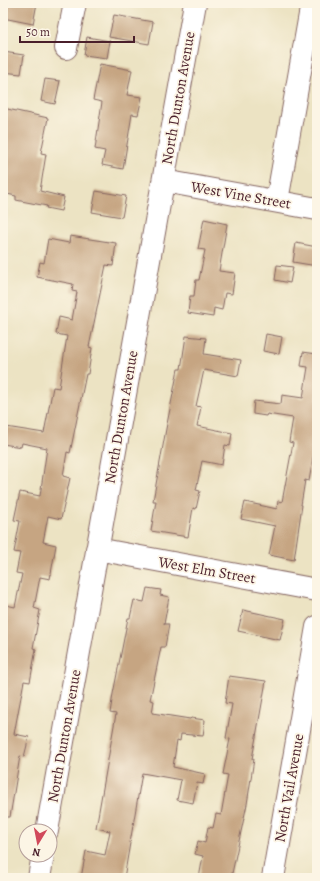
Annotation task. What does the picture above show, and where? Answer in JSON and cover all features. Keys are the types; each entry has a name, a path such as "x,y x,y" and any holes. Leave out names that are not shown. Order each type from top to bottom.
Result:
{"street":[{"path":"66,48 75,3"},
{"name":"North Dunton Avenue","path":"48,823 195,3"},
{"path":"277,201 312,3"},
{"name":"West Vine Street","path":"164,181 317,209"},
{"name":"West Elm Street","path":"97,550 317,590"},
{"name":"North Vail Avenue","path":"273,878 317,628"},
{"path":"39,878 42,863"}],"building":[{"path":"3,3 37,3 33,24 3,18"},
{"path":"114,15 153,22 149,44 109,37"},
{"path":"87,37 110,41 107,58 84,55"},
{"path":"3,52 24,55 21,74 3,72"},
{"path":"100,64 132,70 127,95 142,97 138,115 132,114 123,169 102,165 105,151 95,149 102,102 93,100"},
{"path":"45,79 60,81 55,104 41,101"},
{"path":"3,108 48,118 41,153 46,154 40,191 64,197 61,211 46,208 47,206 16,200 16,196 3,193"},
{"path":"96,191 126,196 122,217 92,212"},
{"path":"204,219 227,224 219,271 235,273 232,294 225,293 222,310 214,308 213,317 188,313 190,296 194,296 196,280 199,280 205,250 198,249"},
{"path":"70,236 116,243 113,266 106,265 89,347 92,348 88,374 86,374 70,453 67,452 63,476 70,478 61,519 48,516 43,542 56,545 50,579 40,577 34,608 40,610 33,648 36,649 30,682 24,681 14,734 29,737 24,757 20,756 10,817 3,817 3,622 6,605 15,607 22,574 16,573 20,553 14,552 20,521 14,520 20,492 40,496 47,448 22,443 21,447 3,444 6,427 44,433 53,387 59,388 67,336 56,334 59,317 72,320 77,292 72,291 73,284 37,277 40,262 44,263 48,239 69,243"},
{"path":"296,243 317,247 317,266 293,262"},
{"path":"277,265 293,267 290,283 275,280"},
{"path":"266,334 282,337 279,354 263,351"},
{"path":"186,336 206,338 204,354 241,360 238,376 204,370 196,406 201,407 197,426 232,433 230,446 225,445 222,465 202,461 196,490 200,491 196,509 193,508 188,537 151,531 156,501 153,501 178,369 181,369"},
{"path":"303,352 317,354 317,435 309,481 305,480 294,560 269,555 275,526 241,519 245,502 277,509 278,501 282,502 293,443 289,442 293,418 267,414 266,416 253,414 254,401 281,404 282,395 303,398 308,367 301,366"},
{"path":"147,588 161,590 160,595 169,597 164,624 169,624 165,647 161,647 150,700 154,701 152,713 205,720 203,736 181,734 180,741 177,740 173,767 205,774 203,784 197,783 193,803 177,800 181,780 142,773 124,878 81,878 86,851 105,855 110,831 96,828 116,714 110,713 128,618 130,618 134,600 144,602"},
{"path":"243,610 285,619 280,640 238,631"},
{"path":"229,676 266,681 252,759 254,759 247,804 231,878 199,878 203,856 195,854 198,841 205,843 208,827 213,828 216,814 221,815 228,775 223,774 230,739 226,738 232,704 225,703"}]}
